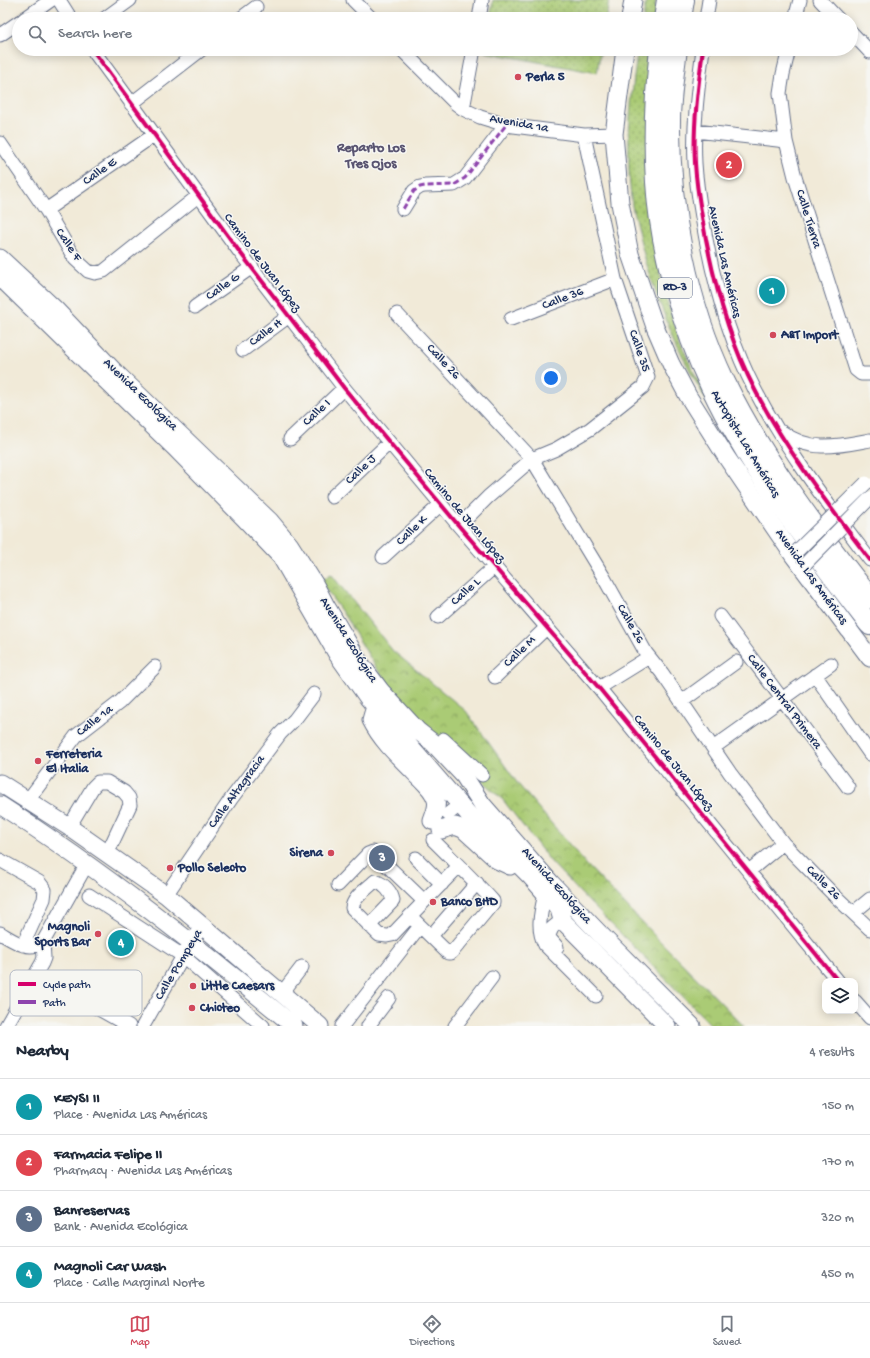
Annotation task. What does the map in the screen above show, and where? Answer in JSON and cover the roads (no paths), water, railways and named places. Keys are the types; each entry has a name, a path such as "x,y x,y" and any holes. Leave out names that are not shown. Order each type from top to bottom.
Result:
{"highway":[{"path":"665,12 667,0"},
{"path":"682,12 684,0"},
{"name":"Autopista Las Américas","path":"659,56 654,150 659,216 672,278 690,338 710,387 722,410 759,471 811,547 870,625"},
{"name":"Autopista Las Américas","path":"676,56 670,119 672,183 687,271 704,331 725,381 753,432 795,498 870,598"}],"main road":[{"path":"631,12 633,0"},
{"name":"Avenida Las Américas","path":"624,56 614,134 620,203 630,254 642,294 663,346 688,396 727,458 797,561 870,658"},
{"name":"Avenida Ecológica","path":"0,258 56,310 115,372 270,521 290,545 314,583 360,663 381,691 418,731 473,773 482,804 530,868 545,894 559,909 562,920 667,1026"},
{"name":"Avenida Ecológica","path":"0,277 175,448 281,557 337,654 360,688 394,729 443,822 467,805 472,808 530,868 551,883 692,1026"},
{"path":"375,706 371,720 376,730 389,747 432,791 436,804 435,814 443,822 463,829 497,860 530,868"},
{"path":"418,731 417,744 422,752 453,787 443,822"},
{"path":"0,783 69,827 166,895 320,1026"},
{"path":"0,805 131,895 294,1026"}],"street":[{"path":"34,12 51,0"},
{"path":"59,0 67,12"},
{"path":"114,12 130,0"},
{"path":"353,0 365,12"},
{"path":"480,12 482,0"},
{"path":"707,12 709,0"},
{"path":"797,12 800,0"},
{"path":"820,0 831,12"},
{"path":"249,12 256,7"},
{"path":"0,35 12,27"},
{"path":"858,39 870,52"},
{"name":"Camino de Juan López","path":"97,56 198,196 344,388 459,526 599,688 836,978"},
{"path":"131,104 193,56"},
{"name":"Avenida 1a","path":"408,56 463,109 480,117 506,125 584,135 614,134"},
{"path":"463,109 473,56"},
{"name":"Avenida Las Américas","path":"702,56 695,131 695,164 698,195 719,296 741,361 755,391 777,428 838,517 870,560"},
{"name":"Calle Tierra","path":"787,56 780,93 786,141 795,177 856,370 861,374 870,374"},
{"path":"403,209 414,191 420,188 425,186 454,185 465,178 506,125"},
{"path":"695,131 786,141"},
{"name":"Calle E","path":"46,210 154,135"},
{"name":"Calle 35","path":"459,526 488,497 532,459 556,449 590,429 643,387 648,377 614,279 584,135"},
{"name":"Calle F","path":"0,143 46,210 75,259 88,271 95,273 104,270 198,196"},
{"name":"Calle G","path":"195,307 252,267"},
{"name":"Calle 36","path":"511,319 614,279"},
{"name":"Calle 26","path":"397,314 532,459 603,576 649,657 752,803 783,843 870,929"},
{"name":"Calle H","path":"243,350 289,316"},
{"name":"Calle I","path":"290,439 344,388"},
{"path":"777,428 798,443 821,447 838,446 870,440"},
{"name":"Calle J","path":"332,497 389,443"},
{"path":"797,561 870,480"},
{"path":"797,561 870,498"},
{"name":"Calle K","path":"383,557 441,504"},
{"name":"Calle L","path":"438,617 494,567"},
{"name":"Calle Central Primera","path":"720,616 848,787"},
{"name":"Calle M","path":"495,677 546,628"},
{"path":"599,688 649,657"},
{"path":"681,702 736,662"},
{"path":"713,748 831,664"},
{"name":"Calle 1a","path":"28,800 76,736 120,702 155,667"},
{"path":"815,675 870,754"},
{"name":"Calle Altagracia","path":"166,895 231,799 280,734 295,719 314,694"},
{"path":"443,739 473,773"},
{"path":"69,827 93,787 98,782 106,782 124,792 129,798 130,805 107,854"},
{"path":"411,915 412,918 448,953 451,953 493,903 493,901 477,883 459,866 443,822"},
{"path":"749,871 783,843"},
{"path":"338,885 368,854 372,852 424,901"},
{"path":"416,858 442,884"},
{"path":"0,860 40,882 45,890 44,899 23,945"},
{"path":"38,970 44,958 43,942 87,864"},
{"path":"369,926 379,935 392,935 459,866"},
{"path":"431,936 477,883"},
{"path":"545,894 541,910 541,938 596,996 595,991 590,984 550,939 550,931 562,920"},
{"path":"89,895 183,956 263,1026"},
{"path":"853,913 870,899"},
{"name":"Calle Pompeya","path":"143,1026 191,942 203,926"},
{"path":"342,1026 420,926"},
{"path":"0,933 23,945 33,947 43,942"},
{"path":"282,993 302,967"},
{"path":"455,1026 492,977"},
{"path":"368,1026 390,998"},
{"path":"858,1004 870,1018"},
{"path":"6,1026 12,1016"},
{"path":"111,1016 129,1026"}],"place":[{"name":"Perla 5","path":"518,77"},
{"name":"Farmacia Felipe II","path":"729,165"},
{"name":"KEYSI II","path":"772,291"},
{"name":"A&T Import","path":"773,335"},
{"name":"Ferreteria El Italia","path":"38,761"},
{"name":"Sirena","path":"331,853"},
{"name":"Banreservas","path":"382,858"},
{"name":"Pollo Selecto","path":"170,868"},
{"name":"Banco BHD","path":"433,902"},
{"name":"Magnoli Sports Bar","path":"98,934"},
{"name":"Magnoli Car Wash","path":"121,943"},
{"name":"Little Caesars","path":"193,986"},
{"name":"Chicteo","path":"192,1008"}],"district":[{"name":"Reparto Los Tres Ojos","path":"371,156"}]}
